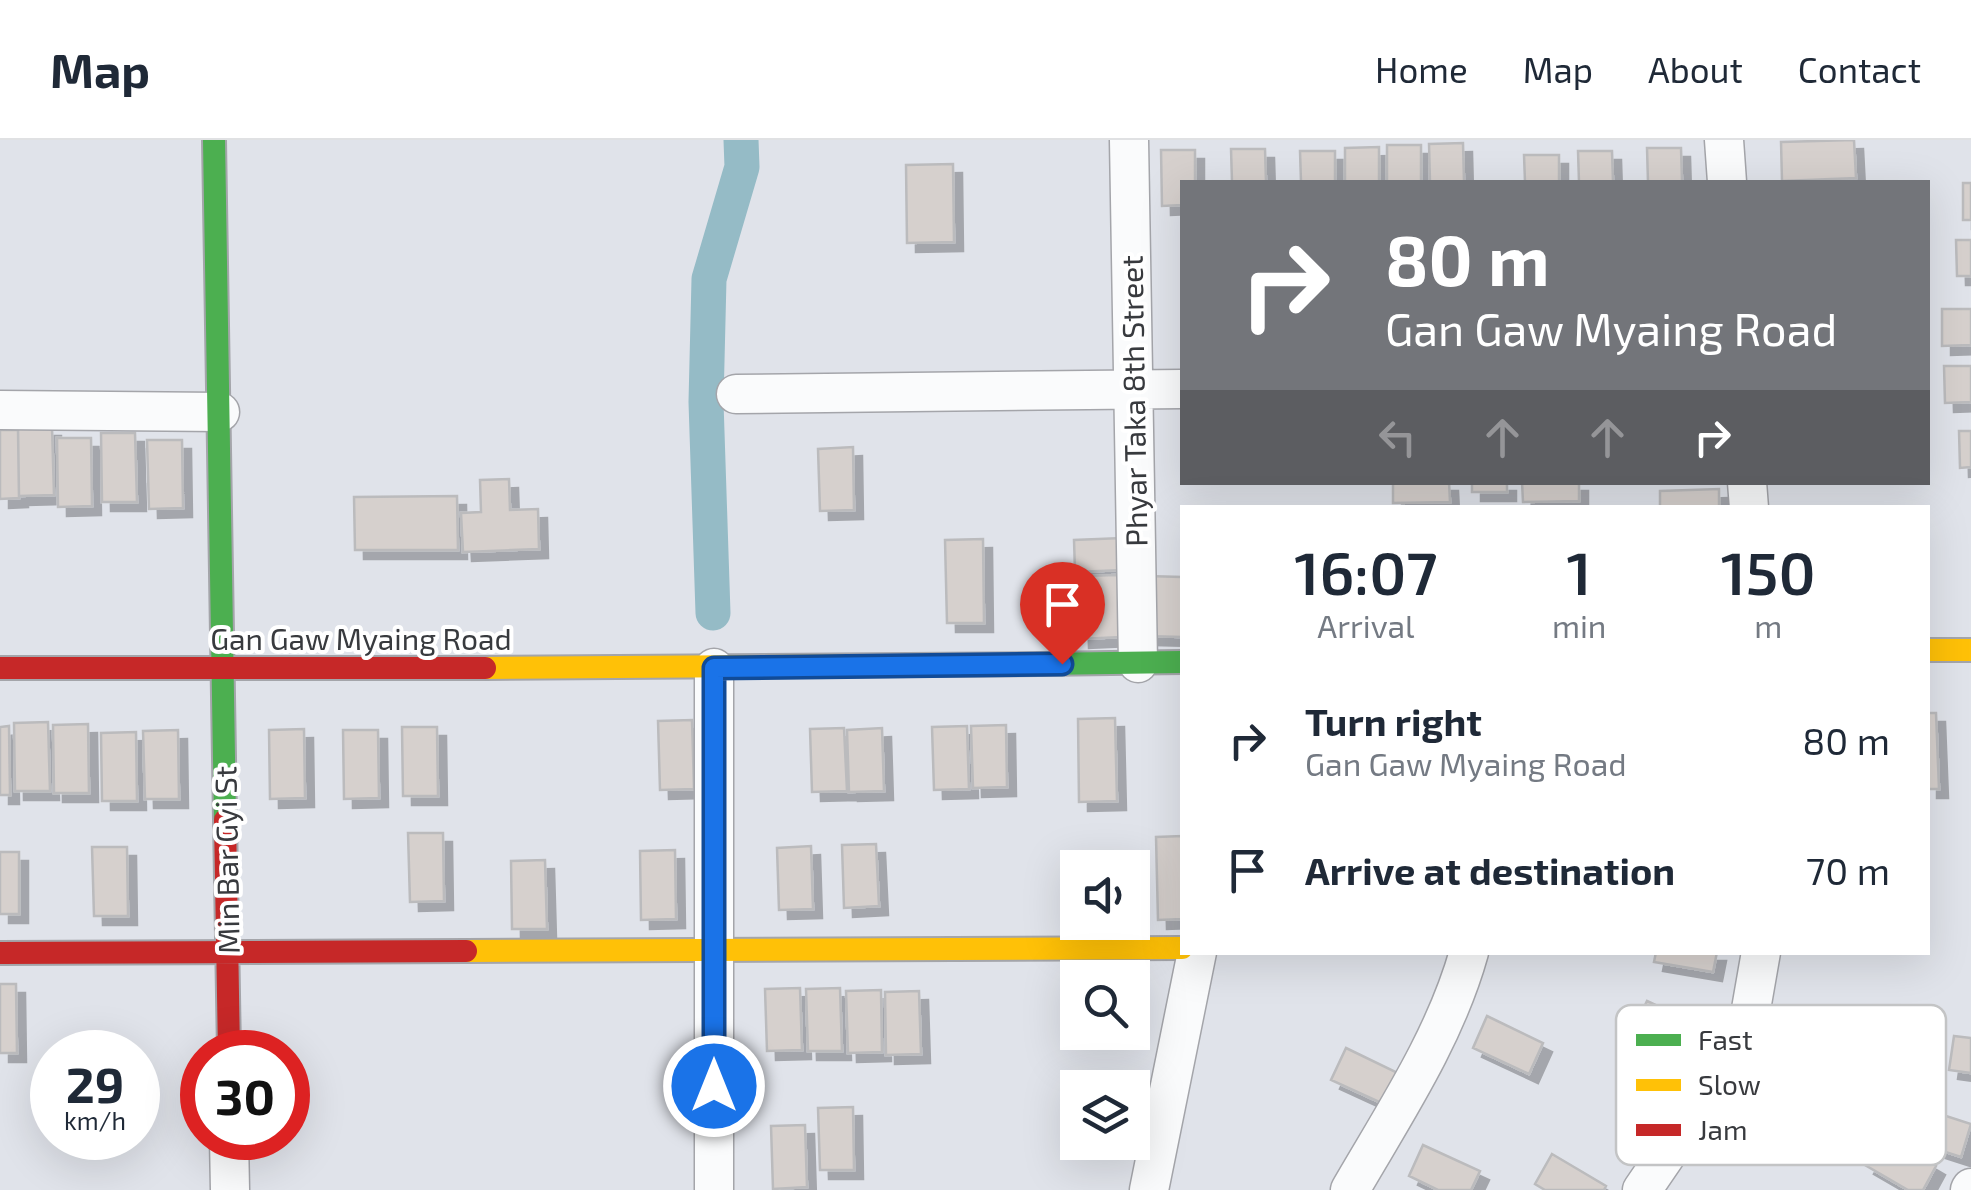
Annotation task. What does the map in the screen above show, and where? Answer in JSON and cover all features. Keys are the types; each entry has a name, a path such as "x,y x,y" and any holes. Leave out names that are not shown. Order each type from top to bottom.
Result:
{"street":[{"name":"Min Bar Gyi St","path":"214,140 229,1030"},
{"name":"Phyar Taka 8th Street","path":"1128,140 1138,663"},
{"path":"1724,140 1727,180"},
{"path":"736,394 1180,389"},
{"path":"0,410 220,412"},
{"path":"1930,650 1971,650"},
{"path":"1138,663 1180,662"},
{"name":"Gan Gaw Myaing Road","path":"0,668 758,668 1138,663"},
{"path":"714,1190 718,668"},
{"path":"0,953 1180,948"},
{"path":"1148,1190 1197,955"},
{"path":"1350,1190 1425,1060 1462,979 1468,955"},
{"path":"1752,1005 1760,955"},
{"path":"229,1160 230,1190"},
{"path":"1642,1190 1659,1165"}],"building":[{"path":"1854,140 1856,178 1782,180 1781,142"},
{"path":"1463,143 1464,180 1430,180 1429,144"},
{"path":"1387,145 1421,145 1421,180 1387,180"},
{"path":"1379,147 1379,180 1345,180 1345,148"},
{"path":"1647,148 1681,148 1682,180 1648,180"},
{"path":"1231,149 1265,149 1266,180 1232,180"},
{"path":"1161,150 1195,150 1195,180 1180,180 1180,205 1162,206"},
{"path":"1300,151 1335,151 1335,180 1301,180"},
{"path":"1578,151 1612,151 1613,180 1579,180"},
{"path":"1524,155 1559,155 1559,180 1525,180"},
{"path":"953,164 954,242 907,243 906,165"},
{"path":"1963,183 1971,183 1971,220 1963,220"},
{"path":"1956,240 1971,240 1971,276 1957,276"},
{"path":"1942,309 1971,309 1971,345 1942,346"},
{"path":"1944,366 1971,366 1971,402 1945,403"},
{"path":"18,427 52,427 54,495 19,496"},
{"path":"0,430 18,430 19,498 0,499"},
{"path":"1959,431 1971,431 1971,467 1960,468"},
{"path":"101,433 135,433 137,502 102,502"},
{"path":"57,438 91,438 92,506 58,507"},
{"path":"147,440 182,440 183,508 149,509"},
{"path":"853,447 854,510 820,511 818,449"},
{"path":"509,479 510,510 538,509 539,549 463,552 461,513 481,512 480,480"},
{"path":"1393,485 1449,485 1450,502 1393,503"},
{"path":"1472,485 1507,485 1507,492 1472,492"},
{"path":"1522,485 1579,485 1579,501 1523,502"},
{"path":"1719,489 1719,505 1660,505 1660,491"},
{"path":"457,496 458,550 355,550 354,497"},
{"path":"1122,538 1123,570 1075,572 1074,540"},
{"path":"983,539 984,623 947,623 945,540"},
{"path":"1119,575 1121,637 1080,639 1078,576"},
{"path":"1146,576 1180,577 1180,637 1145,636"},
{"path":"1930,713 1936,713 1939,789 1930,789"},
{"path":"1115,718 1117,801 1079,802 1078,719"},
{"path":"692,720 694,789 660,790 658,721"},
{"path":"48,722 50,791 15,791 14,723"},
{"path":"88,724 89,793 54,793 53,725"},
{"path":"1006,725 1007,787 973,788 971,726"},
{"path":"9,726 10,795 0,795 0,727"},
{"path":"967,726 969,789 934,790 932,727"},
{"path":"402,727 437,727 438,796 403,796"},
{"path":"844,728 847,791 812,792 810,729"},
{"path":"882,728 884,791 849,792 847,730"},
{"path":"304,729 305,798 270,799 269,730"},
{"path":"178,730 179,799 145,799 143,731"},
{"path":"343,730 378,730 379,798 344,799"},
{"path":"136,732 137,801 102,801 101,733"},
{"path":"408,833 443,833 444,901 410,902"},
{"path":"1180,836 1180,919 1158,920 1156,837"},
{"path":"876,844 879,906 844,908 842,845"},
{"path":"811,846 813,909 779,910 777,848"},
{"path":"92,847 127,847 128,916 94,916"},
{"path":"675,850 676,919 641,920 640,851"},
{"path":"0,852 19,852 19,914 0,914"},
{"path":"545,860 547,929 512,929 511,861"},
{"path":"1655,955 1716,955 1713,972 1654,962"},
{"path":"0,984 16,984 17,1053 0,1053"},
{"path":"800,988 802,1050 767,1051 765,989"},
{"path":"840,988 842,1051 808,1051 806,989"},
{"path":"881,990 882,1052 848,1053 846,991"},
{"path":"919,991 921,1054 886,1055 885,992"},
{"path":"1487,1016 1543,1043 1529,1074 1473,1048"},
{"path":"1954,1036 1971,1038 1971,1073 1949,1070"},
{"path":"1346,1048 1402,1075 1388,1106 1331,1080"},
{"path":"853,1107 854,1170 820,1170 818,1108"},
{"path":"1946,1116 1971,1124 1961,1157 1946,1152"},
{"path":"805,1125 807,1187 773,1189 771,1126"},
{"path":"1423,1145 1480,1171 1471,1190 1438,1190 1409,1176"},
{"path":"1552,1154 1606,1186 1604,1190 1545,1190 1535,1184"},
{"path":"1865,1165 1936,1166 1923,1190 1908,1190"}],"waterway":[{"path":"713,613 706,402 709,279 742,167 741,140"}],"traffic: fast":[{"path":"214,140 225,820"},
{"path":"1040,664 1180,662"}],"traffic: slow":[{"path":"1930,650 1971,650"},
{"path":"485,668 1040,664"},
{"path":"466,951 1180,948"}],"traffic: jam":[{"path":"0,668 485,668"},
{"path":"225,820 229,1030"},
{"path":"0,953 466,951"}],"route":[{"path":"714,1086 714,668 1062,664"}]}
